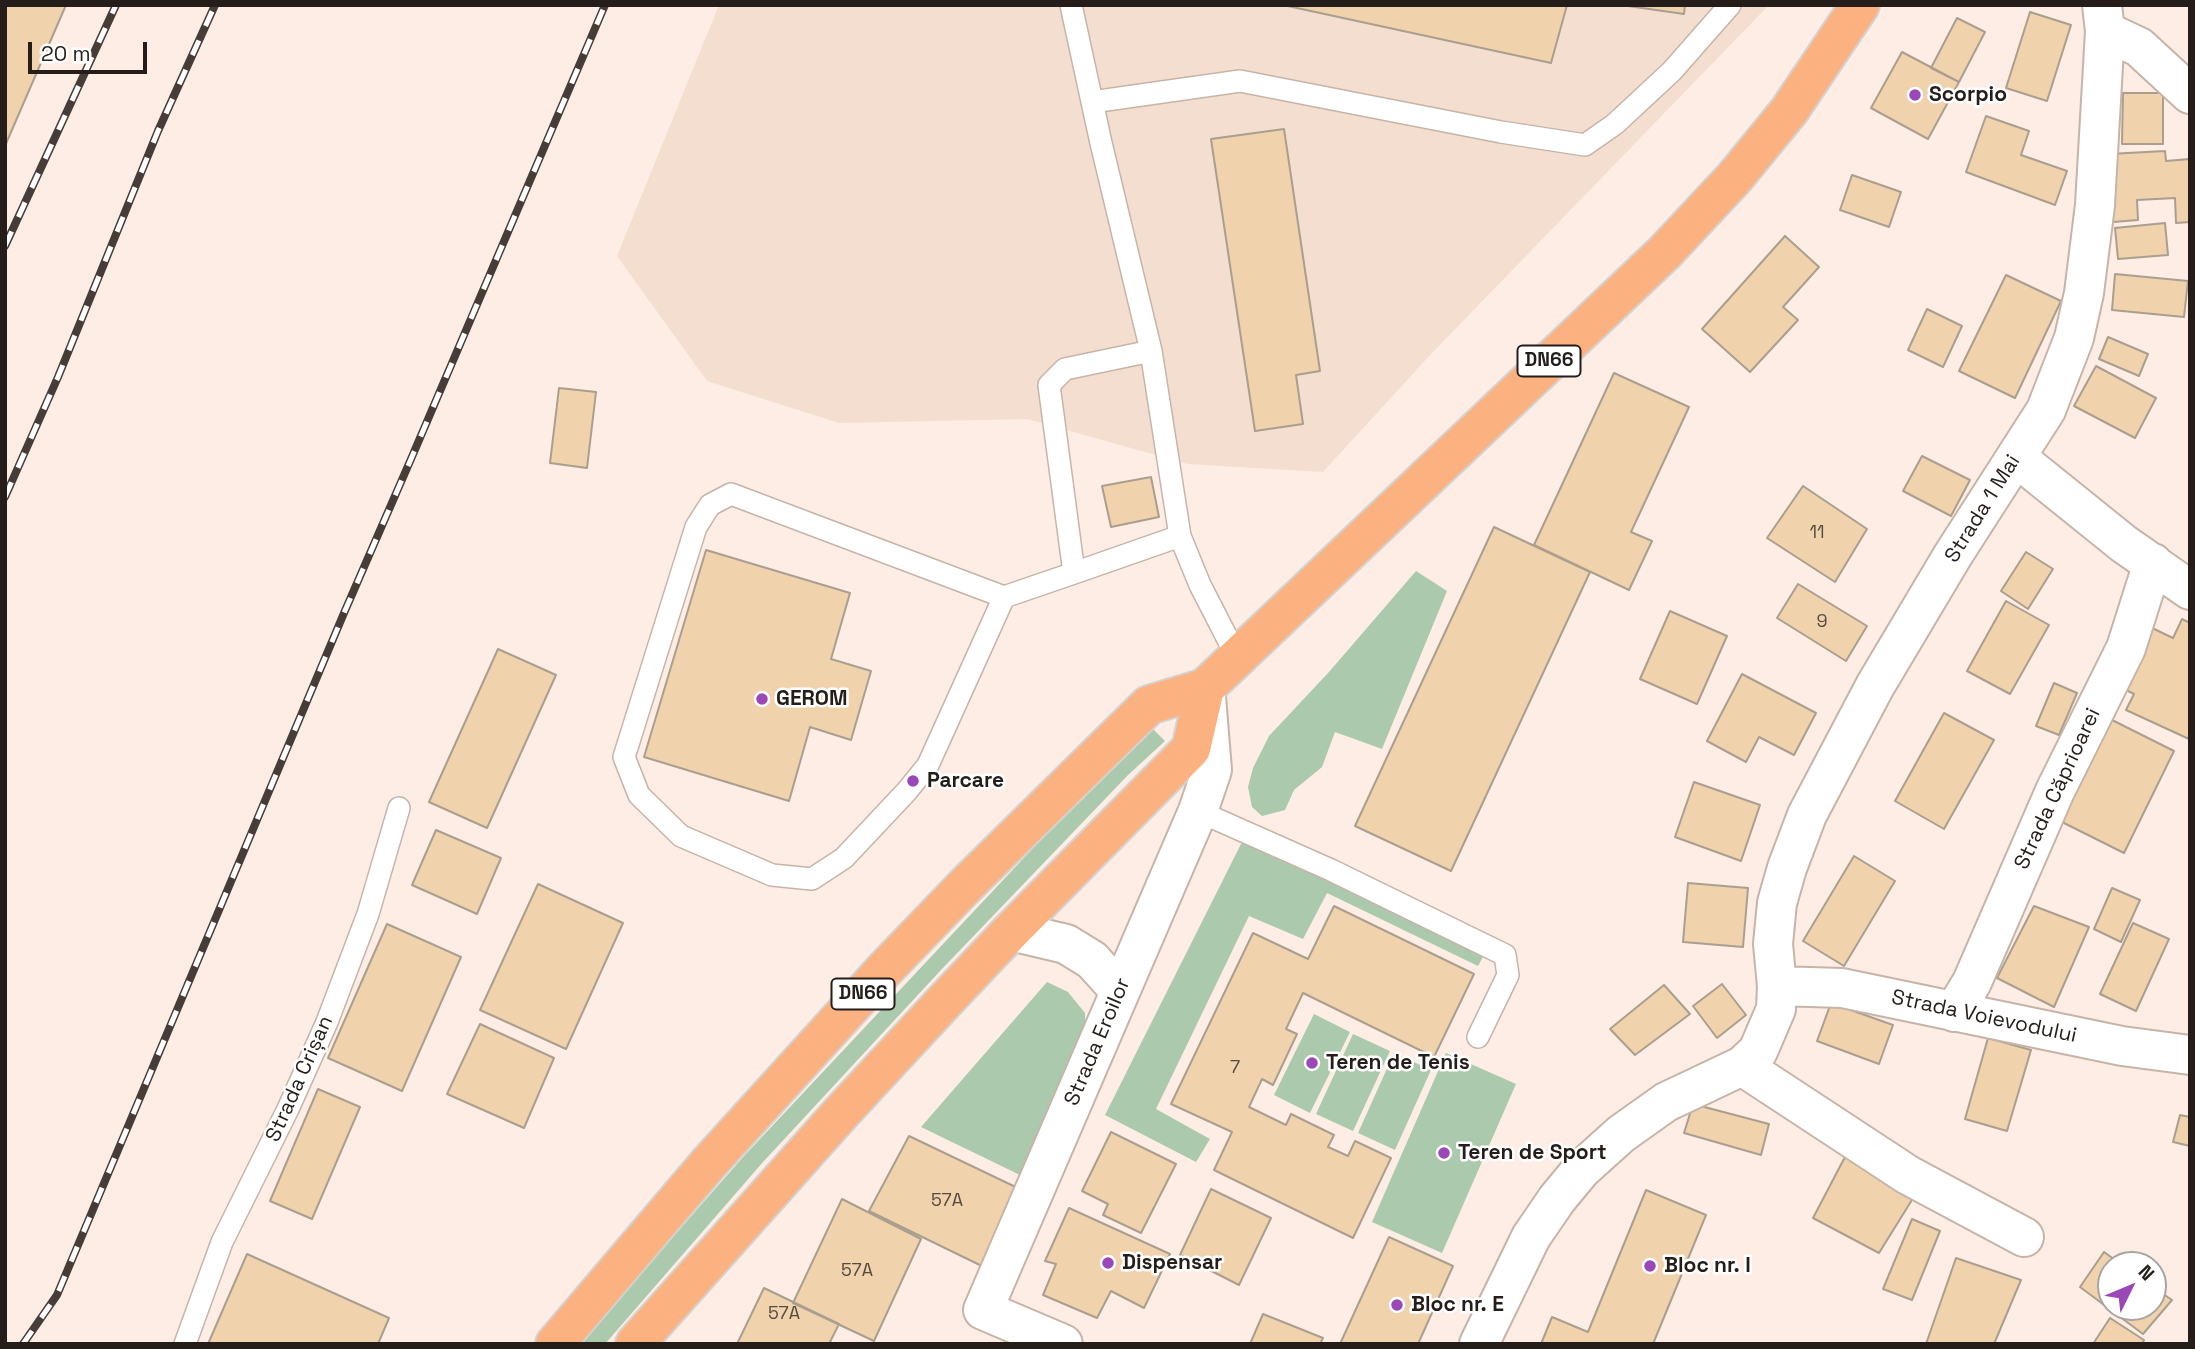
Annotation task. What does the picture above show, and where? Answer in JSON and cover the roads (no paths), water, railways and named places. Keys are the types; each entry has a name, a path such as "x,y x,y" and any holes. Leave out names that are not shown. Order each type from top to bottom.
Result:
{"main road":[{"name":"DN66","path":"555,1344 708,1164 885,969 966,885 1149,705 1205,688 1665,253 1735,177 1788,111 1860,5"},
{"name":"DN66","path":"635,1344 840,1114 1011,930 1192,748 1205,688"}],"street":[{"path":"2103,18 2190,94"},
{"name":"Strada 1 Mai","path":"1742,1066 1758,1051 1776,1009 1773,944 1777,903 1807,815 1875,686 1953,555 2046,410 2074,338 2084,293 2095,205 2103,18"},
{"path":"2016,457 2124,544 2190,590"},
{"name":"Strada Căprioarei","path":"1954,1012 1972,982 2055,791 2126,648 2152,563"},
{"name":"Strada Eroilor","path":"1063,1344 983,1310 1198,811 1212,770 1205,688"},
{"path":"1011,930 1066,944 1092,960 1120,992"},
{"name":"Strada Voievodului","path":"1777,986 1842,988 2122,1046 2190,1055"},
{"path":"1479,1344 1531,1237 1581,1170 1621,1134 1666,1102 1742,1066 1908,1175 2024,1237"}],"lane":[{"path":"1071,5 1151,351 1180,536 1200,585 1237,656"},
{"path":"1092,102 1240,81 1501,132 1585,145 1615,124 1662,79 1730,5"},
{"path":"1073,573 1049,385 1065,369 1151,351"},
{"path":"1004,597 928,765 844,858 812,879 772,875 681,836 639,795 624,757 696,527 710,505 731,494 1004,597 1180,536"},
{"name":"Strada Crișan","path":"185,1344 222,1242 288,1109 327,1022 368,914 399,808"},
{"path":"1198,811 1331,870 1505,955 1508,975 1478,1037"}],"railway":[{"path":"5,246 116,5"},
{"path":"5,497 58,377 158,131 215,5"},
{"path":"23,1344 57,1295 344,613 605,5"}],"place":[{"name":"Scorpio","path":"1915,95"},
{"name":"GEROM","path":"762,699"},
{"name":"Parcare","path":"913,781"},
{"name":"Teren de Tenis","path":"1312,1063"},
{"name":"Teren de Sport","path":"1444,1153"},
{"name":"Dispensar","path":"1108,1263"},
{"name":"Bloc nr. I","path":"1650,1266"},
{"name":"Bloc nr. E","path":"1397,1305"}]}
